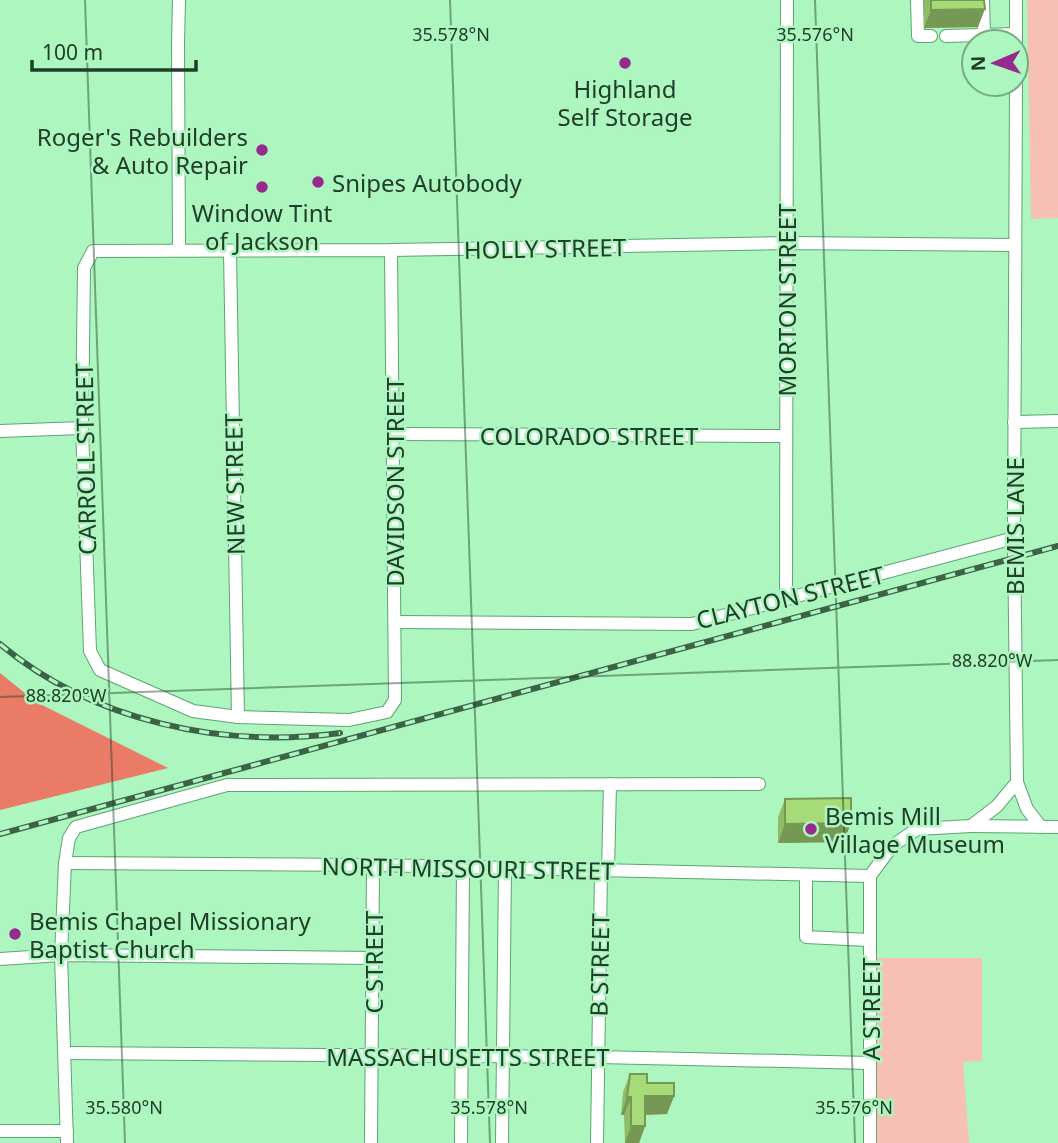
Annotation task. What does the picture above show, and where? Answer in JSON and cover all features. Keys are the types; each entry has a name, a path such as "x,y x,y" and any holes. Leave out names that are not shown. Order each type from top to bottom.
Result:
{"street":[{"path":"179,249 180,0"},
{"name":"MORTON STREET","path":"786,600 787,0"},
{"path":"917,0 918,36 928,36 933,44 945,44 952,36 960,36"},
{"path":"983,0 984,28"},
{"path":"1016,0 1016,28"},
{"name":"BEMIS LANE","path":"1016,98 1013,538 1017,782"},
{"name":"HOLLY STREET","path":"84,268 93,251 391,250 787,243 1015,244"},
{"name":"DAVIDSON STREET","path":"238,717 349,720 387,712 395,700 391,250"},
{"name":"NEW STREET","path":"230,251 238,717"},
{"name":"CARROLL STREET","path":"84,268 82,428 90,650 100,670 193,711 238,717"},
{"path":"1014,422 1058,421"},
{"path":"0,431 82,428"},
{"name":"COLORADO STREET","path":"394,434 785,436"},
{"name":"CLAYTON STREET","path":"395,622 692,624 1013,538"},
{"path":"971,827 997,806 1017,782 1027,809 1041,827"},
{"name":"B STREET","path":"597,1143 598,1057 610,784"},
{"path":"0,1131 67,1137 61,955 65,863 69,838 76,827 227,785 759,784"},
{"path":"870,876 892,846 917,829 1058,827"},
{"name":"NORTH MISSOURI STREET","path":"65,863 373,865 870,876"},
{"name":"C STREET","path":"371,1143 373,865"},
{"path":"461,1143 463,867"},
{"path":"502,1143 505,868"},
{"path":"806,875 806,937 869,940"},
{"name":"A STREET","path":"870,876 870,1143"},
{"path":"0,958 61,955 373,958"},
{"name":"MASSACHUSETTS STREET","path":"65,1053 870,1062"}],"shaded area":[{"path":"1027,0 1058,0 1058,218 1031,219 1030,28 1028,28"},
{"path":"0,673 36,702 168,768 0,810"},
{"path":"869,958 982,958 982,1061 963,1062 969,1143 870,1143"}],"building":[{"path":"931,0 984,0 985,9 931,10"},
{"path":"851,798 851,823 785,824 785,799"},
{"path":"630,1074 647,1074 647,1083 674,1083 674,1096 645,1096 645,1126 631,1126 631,1097 627,1097"}],"railway":[{"path":"0,834 1058,546"},
{"path":"0,644 36,671 75,693 117,710 161,723 250,737 340,733"}],"place":[{"name":"Highland Self Storage","path":"625,63"},
{"name":"Roger's Rebuilders & Auto Repair","path":"262,150"},
{"name":"Snipes Autobody","path":"318,182"},
{"name":"Window Tint of Jackson","path":"262,187"},
{"name":"Bemis Mill Village Museum","path":"811,829"},
{"name":"Bemis Chapel Missionary Baptist Church","path":"15,934"}]}
